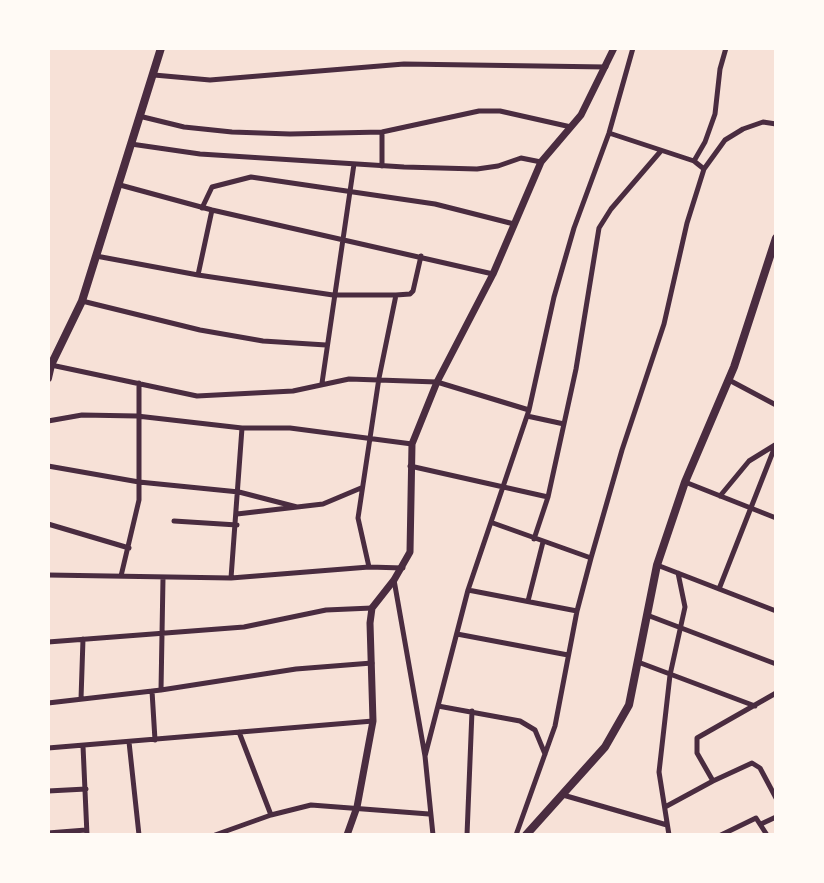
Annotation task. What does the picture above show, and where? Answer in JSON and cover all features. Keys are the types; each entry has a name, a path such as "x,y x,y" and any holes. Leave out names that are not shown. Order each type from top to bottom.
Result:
{"main road":[{"path":"48,378 51,365 82,301 94,255 120,185 161,48"},
{"path":"526,835 604,747 629,705 657,566 685,482 729,380 776,238"}],"street":[{"path":"347,835 357,807 374,721 370,623 372,608 403,568 410,552 412,444 437,382 493,274 541,162 581,115 614,48"},
{"path":"425,756 468,590 493,523 528,413 554,297 574,228 609,133 633,48"},
{"path":"694,161 705,142 715,114 720,69 726,48"},
{"path":"154,75 210,80 404,64 606,67"},
{"path":"139,116 184,127 232,132 382,132 479,111 500,111 571,127"},
{"path":"516,835 555,726 577,611 591,558 622,450 664,324 687,223 704,169 725,140 743,129 763,122 776,124"},
{"path":"382,132 382,166"},
{"path":"609,133 660,152 694,161 704,169"},
{"path":"131,144 200,153 382,166 477,169 498,166 520,158 541,162"},
{"path":"534,539 548,497 564,424 599,228 606,215 660,152"},
{"path":"322,383 333,295 354,164"},
{"path":"202,208 212,187 251,177 435,204 514,224"},
{"path":"120,185 202,208 493,274"},
{"path":"198,275 212,210"},
{"path":"94,255 198,275 333,295 410,294 413,291 421,256"},
{"path":"369,567 358,518 379,378 396,295"},
{"path":"82,301 200,330 263,340 326,345"},
{"path":"51,365 196,396 293,392 322,383 349,379 379,378 437,382 564,424"},
{"path":"729,380 776,405"},
{"path":"121,576 129,548 140,482 137,416 139,383"},
{"path":"48,421 82,415 137,416 242,428 290,428 412,444"},
{"path":"231,578 237,525 242,428"},
{"path":"720,496 749,461 776,445"},
{"path":"719,589 776,445"},
{"path":"48,466 140,482 239,492 297,507"},
{"path":"410,466 548,497"},
{"path":"685,482 776,518"},
{"path":"237,514 322,504 361,488"},
{"path":"174,521 237,525"},
{"path":"493,523 591,558"},
{"path":"48,524 129,548"},
{"path":"528,601 543,542"},
{"path":"657,566 776,611"},
{"path":"48,575 231,578 369,567 403,568"},
{"path":"669,835 659,772 669,675 685,607 678,573"},
{"path":"161,690 163,578"},
{"path":"394,580 425,756 433,835"},
{"path":"468,590 577,611"},
{"path":"48,642 244,627 326,610 372,608"},
{"path":"647,615 776,664"},
{"path":"457,634 568,655"},
{"path":"81,699 83,639"},
{"path":"638,662 754,706"},
{"path":"48,703 161,690 296,669 372,663"},
{"path":"152,691 155,740"},
{"path":"713,781 697,753 697,738 776,693"},
{"path":"438,706 520,721 530,726 538,737 545,754"},
{"path":"467,835 472,711"},
{"path":"48,748 374,721"},
{"path":"239,732 271,815"},
{"path":"129,742 139,835"},
{"path":"48,833 87,833 83,746"},
{"path":"665,807 713,781 754,764 760,768 776,798"},
{"path":"48,791 86,789"},
{"path":"563,795 666,825"},
{"path":"215,835 230,833 271,815 311,805 429,813"},
{"path":"761,825 776,817"},
{"path":"721,835 753,818 759,820 767,835"}]}
